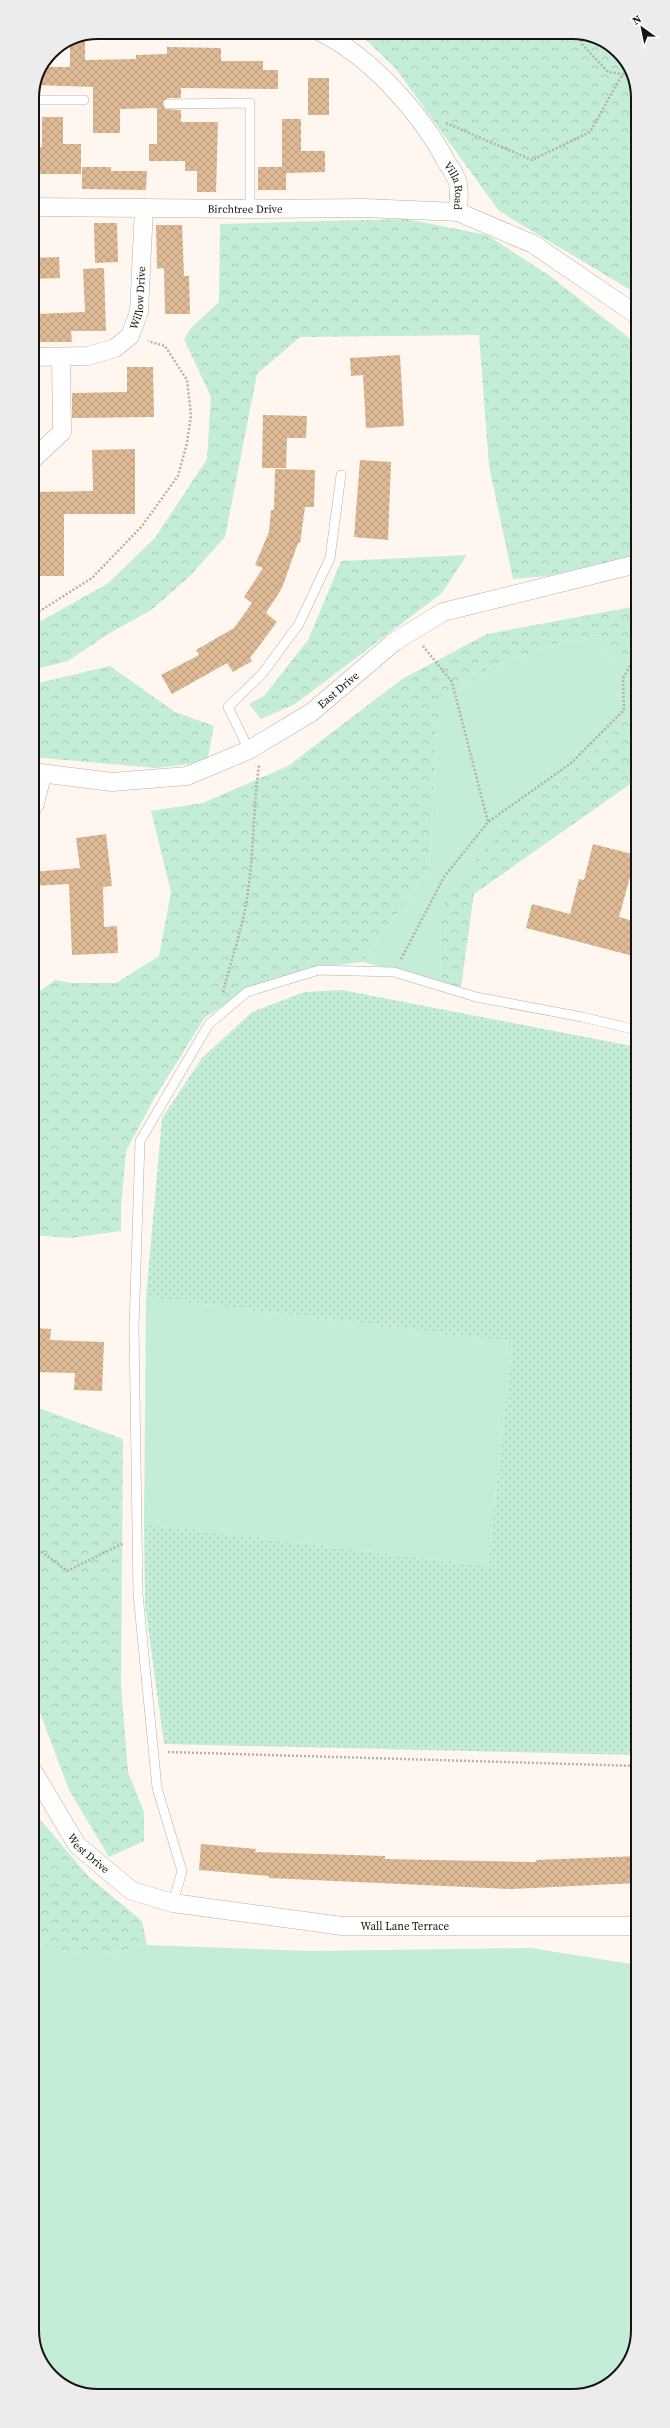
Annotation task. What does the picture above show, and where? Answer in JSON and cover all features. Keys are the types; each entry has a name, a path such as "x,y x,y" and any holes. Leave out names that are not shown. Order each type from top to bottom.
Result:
{"street":[{"name":"Villa Road","path":"333,39 342,44 386,81 409,105 439,146 458,184 458,212 533,244 631,310"},
{"name":"Birchtree Drive","path":"39,207 250,209 364,208 458,212"},
{"name":"Willow Drive","path":"39,357 88,356 115,348 130,336 139,312 144,208"},
{"path":"39,453 62,432 61,357"},
{"name":"East Drive","path":"40,773 112,782 187,776 256,746 312,712 394,642 443,612 631,565"},
{"name":"West Drive","path":"39,1781 76,1845 132,1891 173,1903"},
{"name":"Wall Lane Terrace","path":"173,1903 342,1926 631,1926"}],"lane":[{"path":"39,100 84,100"},
{"path":"168,104 250,103 250,209"},
{"path":"256,746 228,707 262,674 299,624 330,558 341,475"},
{"path":"39,806 40,773"},
{"path":"173,1903 182,1871 157,1788 138,1594 134,1328 140,1141 205,1030 216,1018 247,992 319,970 394,972 476,997 582,1017 631,1029"}],"path":[{"path":"580,40 582,44 608,72 626,75"},
{"path":"443,122 532,160 590,132 622,75"},
{"path":"39,612 92,578 142,526 178,476 187,443 191,414 187,380 165,346 130,336"},
{"path":"411,631 452,682 488,822"},
{"path":"394,972 444,877 488,822 570,764 624,710 623,678 631,664"},
{"path":"216,1018 247,900 252,861 256,746"},
{"path":"39,1550 67,1571 137,1537"},
{"path":"153,1752 631,1766"}],"green space":[{"path":"365,39 576,39 594,44 605,49 611,54 619,62 628,79 631,98 631,290 499,211 396,69"},
{"path":"406,219 487,235 550,276 631,339 631,556 548,576 513,579 489,466 479,335 300,337 257,374 225,537 189,577 151,610 108,634 68,661 39,668 39,622 107,584 155,538 207,459 211,397 184,339 191,328 219,302 220,224"},
{"path":"467,555 442,593 295,704 261,719 249,704 264,696 308,640 341,561"},
{"path":"631,607 631,675 598,638 555,644 491,667 444,698 437,726 429,868 363,962 308,968 254,988 205,1017 154,1099 126,1151 121,1207 121,1231 70,1238 39,1235 39,992 55,980 72,983 116,983 159,956 171,892 151,811 203,803 288,766 402,679 487,634"},
{"path":"598,638 631,675 631,714 587,759 529,805 440,925 442,983 363,962 429,868 437,726 443,698 491,667 555,644"},
{"path":"110,666 175,712 214,726 207,762 156,768 39,758 39,683"},
{"path":"631,714 631,784 474,894 461,987 442,983 440,925 446,900 474,861 529,805 587,759"},
{"path":"342,990 631,1046 631,1755 164,1744 145,1605 144,1524 488,1566 512,1342 146,1297 162,1118 202,1058 252,1012 304,992"},
{"path":"146,1297 512,1342 488,1566 144,1524"},
{"path":"39,1408 123,1439 121,1685 128,1772 144,1812 144,1841 109,1857 69,1790 39,1710"},
{"path":"39,1818 88,1876 142,1921 147,1945 90,1957 43,1947 39,1942"},
{"path":"39,1942 43,1947 90,1957 147,1945 311,1951 531,1948 631,1964 631,2330 628,2349 623,2359 611,2374 594,2384 583,2388 572,2389 94,2389 87,2388 65,2379 54,2369 42,2349 39,2330"}],"building":[{"path":"85,41 85,60 136,59 136,55 167,54 167,47 221,48 221,61 263,61 263,70 278,70 278,89 181,88 181,98 168,98 163,101 165,109 181,110 181,122 218,122 216,192 197,192 197,171 185,171 185,161 149,161 149,144 157,144 157,108 120,109 120,133 93,133 93,87 41,85 48,67 70,67 70,47"},
{"path":"308,78 329,78 329,115 308,115"},
{"path":"42,117 63,117 63,144 81,144 81,174 39,174 39,147 42,147"},
{"path":"282,119 301,119 301,151 325,151 325,172 286,173 286,190 258,190 258,167 282,167"},
{"path":"82,167 111,167 111,171 147,171 146,190 82,189"},
{"path":"94,223 117,223 118,262 95,263"},
{"path":"156,225 182,225 184,276 189,276 190,314 165,314 164,268 157,269"},
{"path":"59,257 60,278 39,279 39,258"},
{"path":"104,268 106,331 71,331 72,342 39,342 39,314 85,312 83,269"},
{"path":"400,355 404,426 366,428 363,375 351,376 350,358"},
{"path":"127,367 153,367 154,417 72,418 72,393 127,392"},
{"path":"263,415 307,416 306,438 287,438 286,468 262,468"},
{"path":"135,449 135,514 64,514 64,576 39,576 39,492 93,491 92,450"},
{"path":"360,460 391,462 388,540 354,537"},
{"path":"275,469 315,470 314,507 305,507 300,543 298,543 282,588 266,613 277,622 250,658 252,661 233,672 227,663 172,694 161,675 199,655 196,650 234,628 252,603 244,597 263,568 255,565 269,532 271,510 274,510"},
{"path":"106,834 112,886 103,887 104,927 117,926 118,953 72,955 69,884 39,886 39,871 80,868 76,838"},
{"path":"593,844 631,854 631,873 619,917 631,920 631,955 526,928 532,904 570,914 579,879 584,880"},
{"path":"39,1328 51,1329 50,1340 104,1342 102,1391 74,1390 75,1373 39,1372"},
{"path":"201,1844 256,1849 255,1852 385,1856 385,1859 536,1862 536,1860 631,1856 631,1883 512,1889 269,1878 269,1876 199,1870"}]}
